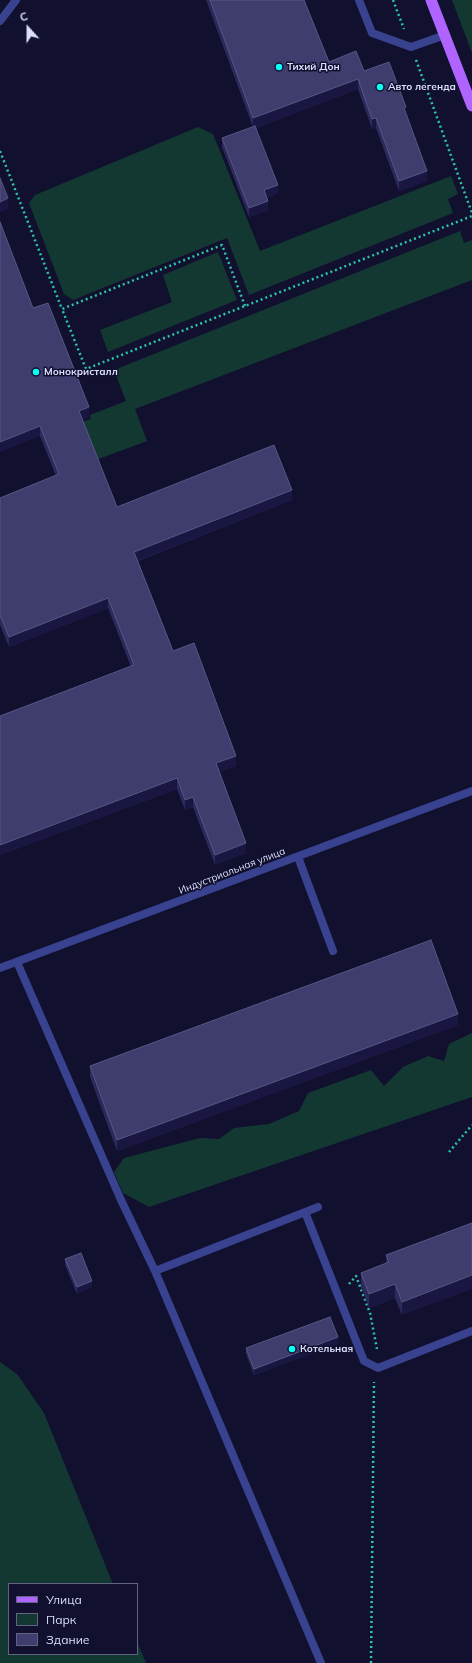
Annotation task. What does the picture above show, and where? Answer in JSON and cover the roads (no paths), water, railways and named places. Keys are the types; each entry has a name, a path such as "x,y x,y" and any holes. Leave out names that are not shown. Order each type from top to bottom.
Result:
{"main road":[{"path":"431,0 472,106"}],"street":[{"path":"0,21 16,0"},
{"path":"359,0 372,33 411,46 445,35"},
{"name":"Индустриальная улица","path":"0,968 472,792"},
{"path":"298,857 333,951"},
{"path":"17,962 121,1200 155,1271 321,1663"},
{"path":"155,1271 318,1208"},
{"path":"305,1212 364,1361 378,1368 472,1331"}],"place":[{"name":"Тихий Дон","path":"279,67"},
{"name":"Авто легенда","path":"380,87"},
{"name":"Монокристалл","path":"36,372"},
{"name":"Котельная","path":"292,1349"}]}
